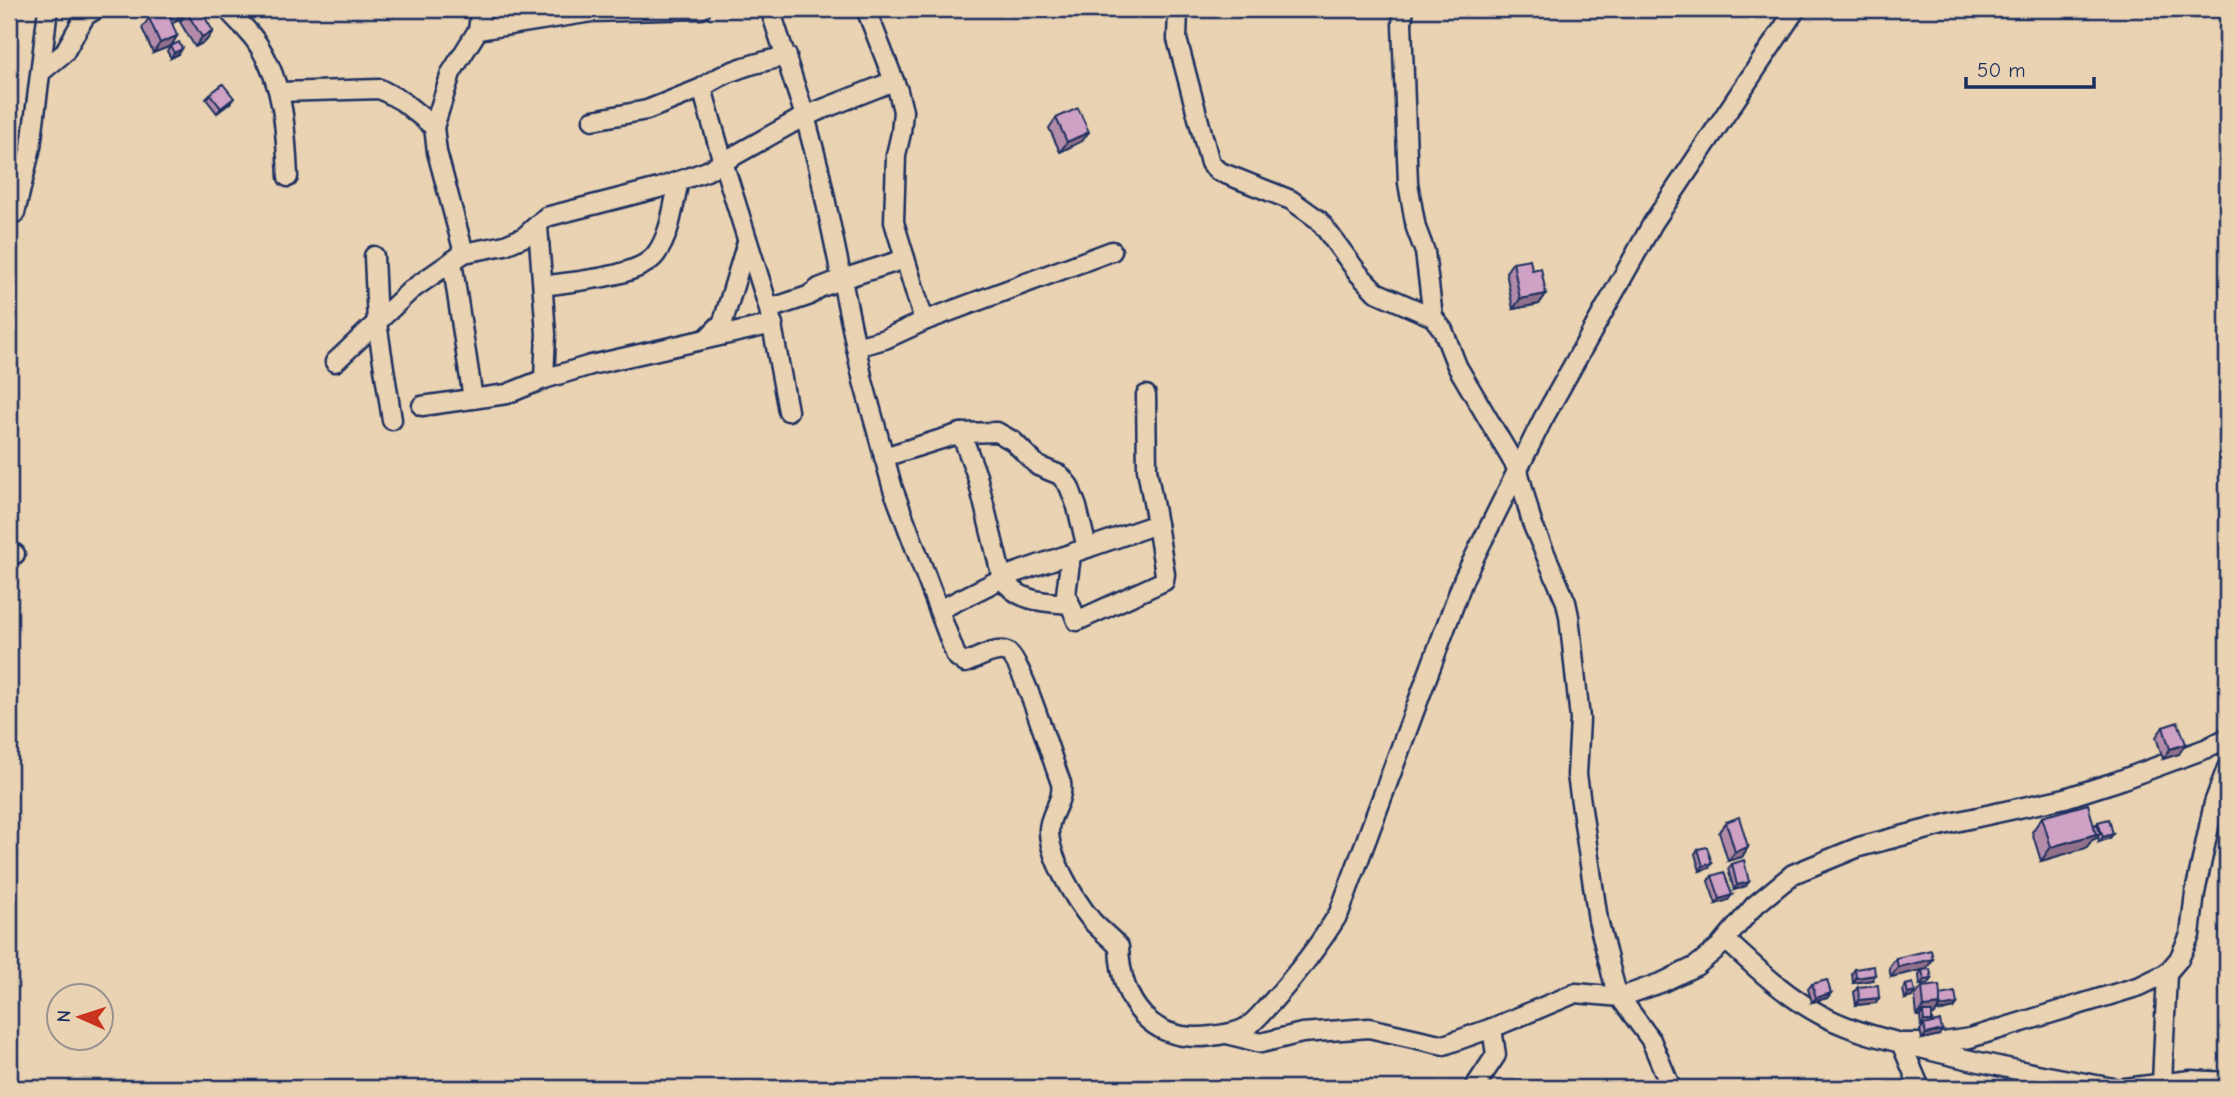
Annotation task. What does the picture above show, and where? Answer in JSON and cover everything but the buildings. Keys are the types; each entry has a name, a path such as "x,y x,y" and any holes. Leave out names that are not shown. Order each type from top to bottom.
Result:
{"street":[{"path":"15,214 31,147 48,9"},
{"path":"41,72 64,52 85,16 96,9"},
{"path":"227,9 259,46 279,92 286,129 288,177"},
{"path":"473,399 458,257 433,127 451,73 478,30 481,9"},
{"path":"478,30 592,10 701,9"},
{"path":"770,9 787,56 822,182 863,381 884,457 914,549 956,656 965,663 998,651 1011,655 1023,680 1062,788 1049,826 1049,842 1065,879 1093,922 1119,947 1119,966 1133,1005 1150,1024 1187,1037 1227,1034 1248,1027 1318,948 1339,913 1465,578 1543,419 1653,223 1796,9"},
{"path":"866,9 903,111 896,155 894,222 924,321"},
{"path":"1178,9 1177,38 1210,163 1218,171 1291,200 1319,220 1358,273 1376,292 1433,317 1443,330 1457,366 1518,470 1532,523 1566,601 1569,616 1580,719 1577,754 1579,796 1598,920 1608,963 1621,997 1651,1040 1671,1088"},
{"path":"1404,9 1402,23 1408,183 1416,228 1425,252 1433,317"},
{"path":"593,120 647,110 702,88 715,78 751,64 787,56"},
{"path":"335,362 411,290 458,257 505,245 524,237 546,217 600,205 707,171 805,116 894,81"},
{"path":"702,88 771,317 788,411"},
{"path":"279,92 380,89 402,101 433,127"},
{"path":"543,286 612,275 641,266 656,255 668,229 679,181"},
{"path":"538,226 546,334 544,379"},
{"path":"707,338 723,322 747,242"},
{"path":"856,347 885,339 924,321 1112,251"},
{"path":"374,256 377,323 392,420"},
{"path":"422,406 507,394 590,365 707,338 771,317 819,288 905,259"},
{"path":"884,457 961,433 998,432 1013,441 1038,466 1060,475 1073,496 1079,551 1066,594 1077,621 1164,581 1147,469 1146,395"},
{"path":"961,433 977,477 1002,578 1009,587 1029,600 1070,604"},
{"path":"939,610 1002,578 1157,524"},
{"path":"1227,1034 1261,1043 1302,1033 1369,1028 1444,1045 1576,993 1621,997 1663,982 1696,966 1726,940 1754,906 1793,874 1848,852 1955,822 2065,797 2206,750 2227,738"},
{"path":"1726,940 1780,989 1826,1018 1880,1040 1937,1043 1970,1038 2140,986 2167,972 2179,959 2190,936 2195,893 2214,803 2227,768"},
{"path":"2162,1083 2167,972"},
{"path":"1474,1088 1496,1055 1492,1028"},
{"path":"1901,1042 1920,1088"},
{"path":"1901,1042 2011,1070 2113,1088"},
{"path":"2125,1088 2191,1080 2227,1082"}]}
